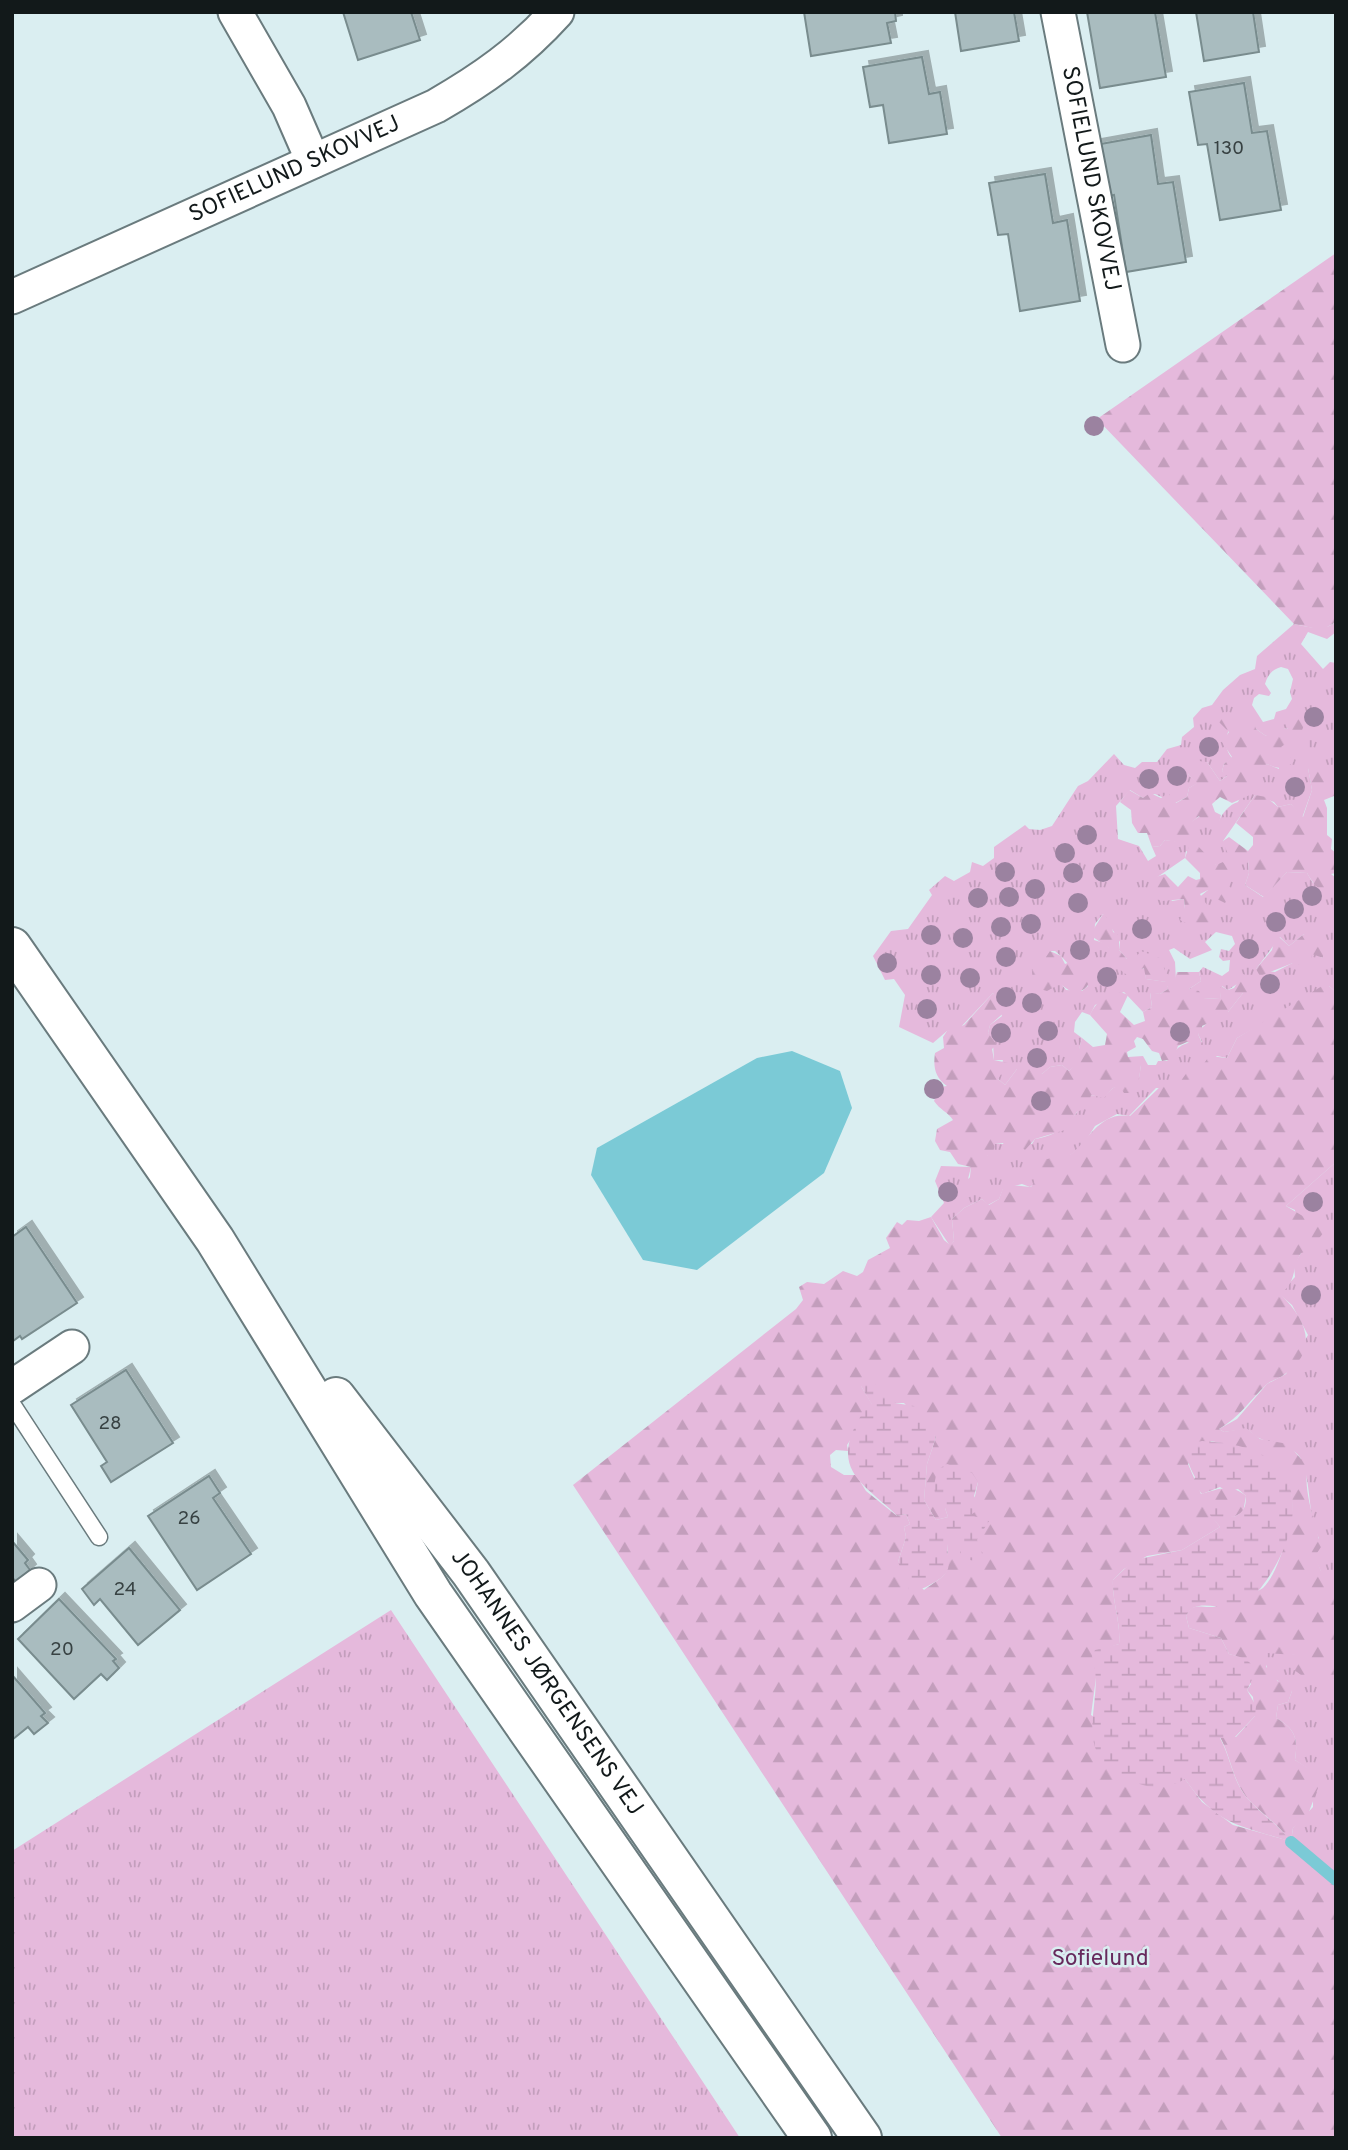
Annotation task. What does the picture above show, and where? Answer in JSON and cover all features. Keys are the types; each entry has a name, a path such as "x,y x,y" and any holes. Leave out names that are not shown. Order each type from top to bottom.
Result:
{"street":[{"path":"235,12 289,106 313,161"},
{"name":"SOFIELUND SKOVVEJ","path":"12,297 436,106 488,76 535,37 557,12"},
{"name":"SOFIELUND SKOVVEJ","path":"1058,12 1123,345"},
{"name":"JOHANNES JØRGENSENS VEJ","path":"12,947 215,1240 454,1549 862,2138"},
{"name":"JOHANNES JØRGENSENS VEJ","path":"215,1240 427,1584 813,2138"},
{"path":"12,1387 72,1347"},
{"path":"12,1605 39,1585"}],"lane":[{"path":"12,1404 99,1537"}],"green space":[{"path":"1336,253 1336,622 1322,630 1294,624 1097,419"},
{"path":"1336,622 1336,632 1327,639 1308,632 1301,644 1323,669 1330,662 1336,663 1336,789 1308,768 1312,790 1302,818 1291,804 1278,807 1274,802 1255,795 1223,841 1248,859 1249,873 1245,885 1263,897 1287,872 1307,873 1313,883 1336,889 1336,992 1329,986 1237,1038 1227,1058 1217,1056 1176,1089 1156,1088 1129,1116 1117,1114 1095,1126 1083,1145 1030,1187 1022,1184 1003,1189 999,1199 988,1205 982,1199 964,1208 952,1219 954,1241 950,1246 931,1217 944,1203 935,1181 941,1166 971,1167 968,1179 987,1163 987,1156 994,1144 1032,1144 1035,1139 1061,1129 1090,1095 1104,1097 1113,1088 1139,1078 1141,1065 1156,1065 1158,1061 1167,1061 1182,1046 1190,1042 1202,1042 1198,1034 1202,1028 1218,1012 1228,1012 1243,993 1240,982 1228,990 1222,986 1220,999 1202,998 1189,989 1201,981 1199,972 1203,967 1222,976 1229,971 1230,960 1223,961 1219,957 1221,949 1229,951 1235,944 1232,936 1216,932 1205,942 1212,950 1190,959 1174,948 1169,950 1175,962 1176,980 1127,959 1119,950 1120,942 1103,914 1095,924 1094,940 1104,943 1134,970 1145,968 1146,979 1167,982 1168,989 1160,994 1150,993 1152,1007 1143,1012 1124,992 1095,1005 1090,1015 1082,1012 1075,1022 1074,1032 1082,1038 1075,1065 1069,1071 1062,1065 1050,1067 1042,1074 1017,1069 1005,1085 998,1079 1003,1060 994,1060 993,1042 988,1033 990,1025 1002,1016 993,993 958,1030 947,1031 933,1043 899,1027 905,995 894,979 885,980 873,956 891,931 908,929 932,895 929,890 945,876 954,881 970,872 972,862 983,866 994,858 994,847 1025,825 1029,829 1040,830 1052,826 1078,786 1088,781 1114,754 1124,765 1135,768 1142,762 1157,762 1167,749 1181,745 1182,737 1194,727 1193,718 1202,708 1212,705 1223,690 1240,675 1255,669 1257,656 1294,624 1315,628","holes":["1281,667 1288,669 1293,679 1290,692 1292,699 1286,709 1276,712 1274,719 1263,722 1252,705 1259,694 1269,696 1271,693 1265,684 1273,671","1233,717 1239,717 1266,736 1281,728 1289,729 1280,747 1279,769 1267,764 1248,782 1238,802 1226,810 1218,823 1200,816 1191,822 1182,842 1165,840 1160,846 1152,847 1156,856 1148,861 1139,846 1118,839 1116,806 1130,790 1143,798 1155,794 1175,803 1187,797 1189,788 1198,783 1188,774 1207,762 1220,781 1228,775 1222,771 1224,764 1232,758 1226,743","1186,851 1216,865 1208,890 1185,909 1184,899 1172,901 1156,878 1185,858","1304,934 1323,958 1312,953 1275,972 1256,969 1280,937 1289,946","1050,951 1055,951 1088,986 1082,991 1066,990 1047,966"]},
{"path":"1228,711 1233,717 1245,713 1252,717 1256,729 1266,736 1275,726 1288,729 1288,722 1297,717 1304,725 1301,733 1309,741 1309,748 1303,752 1295,749 1291,740 1281,747 1294,761 1291,764 1281,768 1267,764 1258,778 1249,782 1253,786 1252,794 1232,803 1220,797 1212,804 1215,812 1221,815 1219,823 1206,826 1199,816 1192,822 1199,831 1187,844 1165,840 1160,846 1152,847 1147,833 1138,833 1132,823 1131,810 1120,802 1129,790 1143,798 1150,793 1161,798 1168,793 1176,803 1187,797 1189,788 1197,783 1188,774 1192,764 1199,761 1207,762 1220,781 1227,776 1222,771 1224,764 1232,757 1222,742 1229,732 1218,721"},
{"path":"1314,763 1324,763 1330,774 1327,780 1336,789 1334,796 1324,800 1327,808 1327,835 1332,839 1331,849 1336,853 1336,873 1331,874 1336,878 1336,889 1323,891 1307,873 1287,872 1264,897 1245,885 1249,873 1248,860 1243,863 1227,852 1223,841 1229,837 1248,851 1253,845 1253,837 1236,823 1255,795 1266,797 1278,807 1291,804 1303,817 1312,790 1308,768"},
{"path":"1197,845 1216,865 1223,862 1236,876 1228,884 1232,892 1225,903 1215,898 1208,890 1200,894 1213,917 1201,930 1180,920 1185,909 1184,899 1162,901 1152,897 1151,887 1156,877 1165,874 1178,887 1188,876 1200,879 1200,873 1185,858 1189,846"},
{"path":"1103,914 1111,921 1113,932 1119,935 1119,950 1127,959 1134,959 1141,951 1160,958 1166,973 1175,979 1177,972 1199,972 1201,981 1189,989 1199,991 1203,998 1220,999 1221,986 1228,990 1234,988 1243,974 1256,980 1254,993 1243,993 1228,1012 1218,1013 1213,1021 1202,1026 1203,1030 1198,1034 1202,1043 1197,1046 1187,1042 1178,1046 1173,1059 1162,1061 1159,1053 1152,1051 1143,1039 1137,1037 1134,1041 1136,1047 1127,1052 1128,1057 1143,1056 1148,1065 1141,1065 1139,1079 1133,1082 1130,1093 1124,1093 1120,1087 1113,1088 1104,1098 1091,1095 1088,1107 1077,1112 1065,1130 1035,1139 1025,1150 1018,1145 1016,1150 1007,1151 1003,1143 995,1144 993,1153 987,1156 989,1169 976,1187 969,1186 971,1167 958,1164 950,1152 940,1150 935,1141 937,1129 953,1120 934,1101 940,1087 947,1086 937,1076 934,1063 935,1053 944,1048 943,1037 947,1031 964,1025 993,993 999,1004 1008,1009 990,1025 988,1033 997,1045 992,1049 994,1060 1008,1063 998,1079 1005,1085 1017,1069 1028,1063 1042,1074 1050,1067 1062,1065 1069,1071 1074,1065 1066,1056 1067,1050 1079,1049 1082,1038 1093,1047 1105,1045 1107,1034 1090,1015 1106,996 1116,993 1128,995 1120,1012 1134,1025 1145,1021 1143,1012 1152,1007 1150,992 1160,994 1168,989 1166,982 1146,979 1144,968 1127,975 1106,959 1109,948 1090,935"},
{"path":"1304,934 1323,938 1323,958 1312,954 1311,967 1293,963 1260,976 1256,969 1279,937 1289,946"},
{"path":"1050,951 1061,956 1065,964 1075,960 1085,964 1092,972 1087,987 1073,993 1060,984 1047,991 1033,987 1032,970 1038,964 1047,966 1046,957"},
{"name":"Sofielund","path":"1322,986 1329,986 1336,992 1336,1162 1286,1206 1326,1230 1308,1251 1301,1253 1289,1285 1280,1294 1297,1314 1306,1344 1296,1364 1283,1376 1268,1383 1239,1414 1219,1429 1224,1432 1246,1428 1260,1439 1288,1444 1301,1459 1314,1459 1314,1470 1307,1473 1307,1490 1321,1547 1315,1556 1321,1571 1327,1574 1333,1597 1336,1596 1336,1680 1301,1675 1289,1666 1295,1655 1267,1653 1266,1667 1276,1673 1277,1681 1290,1684 1292,1691 1288,1702 1278,1705 1276,1718 1292,1731 1296,1740 1295,1760 1313,1771 1318,1788 1307,1817 1293,1828 1291,1841 1336,1880 1336,2138 1002,2138 573,1485 796,1309 803,1300 799,1287 807,1282 824,1284 843,1271 857,1276 863,1272 868,1260 890,1248 886,1238 897,1222 902,1225 907,1220 919,1221 931,1217 944,1240 950,1245 954,1241 952,1219 964,1208 982,1199 989,1205 999,1199 1003,1188 1011,1185 1031,1187 1035,1181 1032,1168 1042,1158 1048,1159 1063,1150 1070,1155 1103,1122 1120,1116 1130,1116 1165,1082 1176,1088 1192,1065 1203,1065 1209,1056 1227,1058 1237,1038","holes":["861,1386 895,1403 904,1403 936,1437 927,1464 924,1500 936,1520 948,1517 945,1508 978,1482 971,1515 977,1540 947,1544 946,1573 924,1590 898,1562 906,1537 904,1527 910,1524 906,1514 897,1516 866,1491 856,1475 844,1475 831,1467 830,1455 836,1450 848,1451 847,1445 873,1406","1211,1441 1251,1452 1266,1460 1279,1470 1287,1482 1292,1498 1292,1517 1280,1559 1263,1588 1217,1606 1194,1607 1186,1616 1189,1628 1221,1638 1229,1654 1236,1656 1251,1684 1247,1690 1253,1697 1255,1716 1236,1737 1220,1737 1242,1791 1290,1841 1233,1825 1202,1802 1185,1779 1091,1715 1097,1670 1107,1648 1119,1644 1113,1580 1124,1569 1147,1556 1182,1550 1220,1527 1211,1515 1234,1517 1243,1512 1246,1496 1240,1492 1224,1488 1201,1494 1188,1464"]},
{"path":"1336,1162 1336,1596 1333,1598 1314,1556 1319,1538 1312,1518 1305,1468 1301,1459 1290,1449 1257,1437 1246,1429 1224,1432 1219,1429 1237,1419 1267,1384 1286,1374 1308,1335 1292,1305 1279,1294 1295,1277 1294,1265 1301,1253 1295,1210 1286,1206"},
{"path":"872,1383 885,1387 895,1403 914,1406 936,1437 927,1464 924,1500 936,1520 948,1517 945,1508 936,1502 934,1486 937,1470 947,1464 972,1473 978,1482 974,1496 981,1507 971,1515 989,1521 977,1540 983,1554 975,1561 965,1559 960,1553 963,1544 947,1544 949,1562 945,1574 920,1589 909,1590 898,1562 906,1537 904,1527 910,1524 906,1514 897,1516 868,1489 852,1470 848,1459 848,1446 858,1420 872,1405 861,1386"},
{"path":"1202,1441 1245,1448 1274,1462 1289,1486 1293,1503 1292,1521 1280,1558 1249,1601 1233,1608 1198,1606 1191,1609 1186,1616 1189,1628 1221,1638 1229,1654 1244,1659 1252,1666 1253,1676 1247,1690 1256,1706 1255,1716 1235,1737 1220,1738 1242,1791 1291,1842 1220,1816 1208,1807 1185,1779 1160,1787 1134,1782 1112,1770 1100,1757 1094,1742 1092,1726 1095,1674 1092,1656 1095,1650 1119,1644 1113,1580 1134,1560 1182,1550 1220,1527 1210,1515 1208,1505 1221,1503 1228,1515 1234,1517 1245,1506 1246,1496 1238,1489 1228,1492 1220,1487 1202,1494 1193,1483 1195,1477 1188,1456 1192,1443"},
{"path":"391,1610 740,2138 12,2138 12,1851"},
{"path":"1286,1652 1295,1655 1311,1674 1336,1680 1336,1880 1291,1842 1293,1828 1313,1807 1313,1772 1295,1760 1294,1735 1288,1726 1276,1718 1278,1705 1288,1702 1292,1691 1272,1675 1266,1665 1266,1659 1267,1653"}],"water":[{"path":"792,1051 840,1071 852,1108 824,1173 697,1270 643,1260 591,1175 597,1148 757,1058"}],"building":[{"path":"343,12 411,12 420,40 358,60"},
{"path":"804,12 895,12 896,21 887,23 891,43 811,56"},
{"path":"955,12 1014,12 1019,41 961,51"},
{"path":"1087,12 1155,12 1166,77 1100,88"},
{"path":"1196,12 1253,12 1259,52 1204,61"},
{"path":"922,57 929,94 940,92 947,134 889,143 883,105 870,107 863,67"},
{"path":"1244,83 1252,133 1267,131 1281,210 1220,220 1207,144 1198,145 1189,92"},
{"path":"1151,135 1158,184 1173,182 1186,262 1126,272 1114,195 1104,197 1095,145"},
{"path":"1045,174 1053,223 1067,220 1080,301 1020,311 1008,234 998,235 989,183"},
{"path":"26,1227 77,1303 22,1339 20,1336 13,1341 12,1237"},
{"path":"126,1370 173,1443 111,1482 101,1466 107,1462 71,1405"},
{"path":"209,1476 220,1493 213,1498 251,1554 197,1590 148,1516"},
{"path":"12,1541 28,1560 25,1563 30,1570 16,1582 12,1577"},
{"path":"129,1548 180,1610 138,1645 100,1599 94,1605 82,1589"},
{"path":"59,1599 116,1659 113,1661 119,1668 107,1680 101,1674 74,1699 18,1639"},
{"path":"12,1675 45,1713 41,1716 48,1723 34,1734 28,1727 12,1740"}],"waterway":[{"path":"1291,1842 1336,1880"}]}
